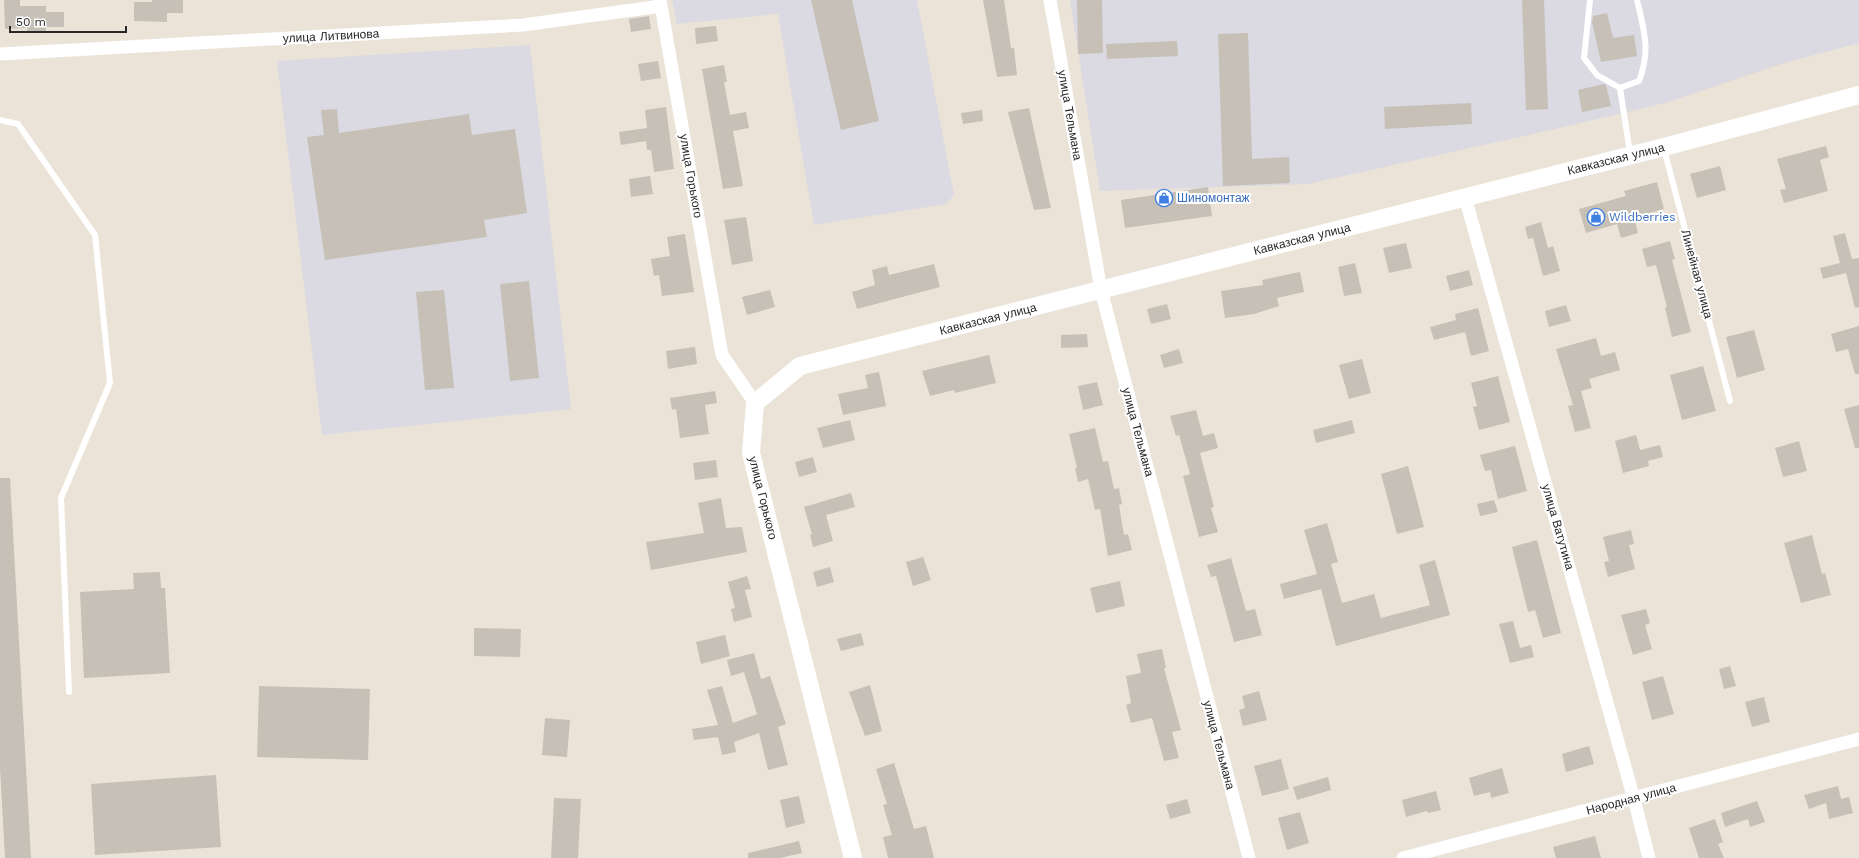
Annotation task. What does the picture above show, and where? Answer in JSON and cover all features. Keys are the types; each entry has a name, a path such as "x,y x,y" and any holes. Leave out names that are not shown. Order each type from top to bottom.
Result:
{"main road":[{"name":"Кавказская улица","path":"755,403 800,366 1631,155 1858,99"},
{"name":"улица Горького","path":"755,403 751,454 853,858"}],"street":[{"name":"улица Тельмана","path":"1050,0 1100,290 1249,858"},
{"name":"улица Литвинова","path":"0,54 523,25 661,3"},
{"name":"улица Горького","path":"661,3 722,354 755,403"},
{"name":"улица Ватутина","path":"1465,197 1634,799 1649,858"},
{"name":"Народная улица","path":"1403,858 1634,799 1859,739"}],"lane":[{"path":"1590,0 1584,58 1597,75 1620,88 1639,81 1644,68 1646,42 1636,0"},
{"path":"1620,88 1631,155"},
{"path":"0,120 18,124 95,235 110,382 61,498 69,692"},
{"name":"Линейная улица","path":"1664,147 1730,400"}],"shaded area":[{"path":"672,0 917,0 954,195 946,204 814,225 778,14 677,24"},
{"path":"1070,0 1859,0 1859,43 1784,63 1665,103 1308,184 1100,191"},
{"path":"530,45 571,409 322,435 277,61"}],"building":[{"path":"4,0 20,0 20,6 46,6 46,12 64,12 64,27 46,27 46,31 27,31 27,28 5,29"},
{"path":"152,0 183,0 183,13 167,13 167,22 134,21 134,2 152,2"},
{"path":"811,0 852,0 879,121 841,130"},
{"path":"983,0 1004,0 1011,48 1014,48 1017,75 997,77"},
{"path":"1077,0 1102,0 1103,53 1078,54"},
{"path":"1522,0 1544,0 1548,109 1526,110"},
{"path":"1607,13 1613,38 1634,35 1637,56 1601,62 1592,22 1593,16"},
{"path":"649,16 651,29 631,32 629,19"},
{"path":"716,26 718,41 696,44 695,28"},
{"path":"1248,33 1252,159 1289,157 1290,183 1223,186 1218,34"},
{"path":"1177,41 1178,56 1107,59 1106,44"},
{"path":"658,61 661,78 641,81 638,64"},
{"path":"724,65 727,82 724,82 730,115 746,112 749,128 733,131 743,186 723,189 702,69"},
{"path":"1604,84 1606,85 1611,106 1582,112 1578,90"},
{"path":"1471,103 1472,124 1385,129 1384,107"},
{"path":"666,107 674,169 654,172 651,150 647,150 646,141 621,145 619,132 647,128 645,110"},
{"path":"1029,108 1051,208 1034,210 1008,112"},
{"path":"337,109 339,133 469,114 472,135 515,129 527,213 484,220 487,237 325,260 307,137 324,135 321,110"},
{"path":"982,110 983,121 963,124 961,113"},
{"path":"1826,146 1829,157 1820,160 1828,191 1784,203 1780,190 1786,189 1777,159"},
{"path":"1720,166 1726,190 1697,198 1690,174"},
{"path":"650,176 653,194 631,197 629,179"},
{"path":"1657,182 1664,209 1634,217 1638,233 1621,238 1617,224 1586,233 1579,209 1626,196 1624,191"},
{"path":"1208,187 1212,216 1125,228 1121,200"},
{"path":"746,217 753,261 732,265 724,220"},
{"path":"1541,222 1548,248 1553,246 1560,271 1543,276 1533,238 1528,239 1525,227"},
{"path":"1845,233 1852,259 1859,258 1859,307 1855,308 1846,273 1823,279 1820,268 1840,263 1833,236"},
{"path":"685,234 694,292 662,296 659,275 654,276 651,259 670,256 667,237"},
{"path":"1670,241 1675,259 1672,260 1691,332 1672,337 1665,308 1667,307 1656,265 1647,267 1642,249"},
{"path":"1406,243 1412,268 1389,273 1383,248"},
{"path":"1355,263 1362,293 1344,296 1338,267"},
{"path":"934,264 940,287 857,309 852,292 875,285 872,270 887,266 889,275"},
{"path":"1469,270 1473,285 1450,291 1446,276"},
{"path":"1300,272 1304,292 1277,298 1279,306 1254,314 1225,318 1221,291 1263,285 1262,280"},
{"path":"529,281 539,378 510,381 500,284"},
{"path":"444,290 454,388 425,390 416,292"},
{"path":"770,290 775,307 747,315 742,297"},
{"path":"1167,304 1171,319 1151,324 1147,309"},
{"path":"1566,305 1571,321 1549,327 1545,311"},
{"path":"1478,308 1489,351 1471,356 1465,332 1434,340 1430,327 1456,320 1455,314"},
{"path":"1859,326 1859,374 1855,374 1848,349 1836,352 1831,334"},
{"path":"1754,330 1765,370 1737,378 1726,337"},
{"path":"1087,334 1088,347 1061,348 1061,335"},
{"path":"1596,338 1601,356 1615,352 1620,370 1589,379 1592,388 1581,391 1591,428 1575,432 1568,406 1573,405 1556,349"},
{"path":"695,347 697,364 668,369 666,351"},
{"path":"1179,349 1183,363 1164,368 1160,355"},
{"path":"989,355 996,383 955,393 954,390 930,396 922,371"},
{"path":"1362,359 1371,393 1349,399 1339,365"},
{"path":"1703,366 1716,411 1682,420 1670,375"},
{"path":"879,372 886,406 843,415 838,394 868,388 865,375"},
{"path":"1498,376 1510,422 1479,430 1473,407 1477,406 1471,383"},
{"path":"1097,382 1103,405 1083,410 1078,386"},
{"path":"715,391 717,403 705,405 709,434 680,438 676,409 672,410 670,398"},
{"path":"1859,405 1859,448 1855,448 1844,409"},
{"path":"1196,410 1203,436 1214,433 1218,448 1200,453 1214,507 1211,508 1218,532 1199,537 1183,476 1190,474 1179,435 1176,436 1170,416"},
{"path":"850,420 855,440 823,448 817,428"},
{"path":"1352,420 1355,433 1316,443 1313,430"},
{"path":"1095,428 1103,462 1108,461 1114,489 1119,488 1122,504 1119,505 1124,535 1128,534 1132,550 1108,556 1100,509 1095,510 1088,479 1078,482 1075,468 1077,468 1069,434"},
{"path":"1636,435 1640,450 1660,445 1663,457 1648,461 1649,466 1623,473 1615,441"},
{"path":"1799,441 1807,471 1783,477 1775,448"},
{"path":"1515,446 1527,491 1498,499 1491,470 1485,471 1480,455"},
{"path":"813,457 817,472 799,477 795,462"},
{"path":"716,460 718,477 695,480 693,463"},
{"path":"1408,466 1424,527 1397,534 1381,474"},
{"path":"0,478 10,478 31,858 5,858 0,768"},
{"path":"851,493 855,507 826,515 833,541 813,547 810,535 812,534 804,507"},
{"path":"721,498 726,528 742,527 747,552 651,570 646,542 704,533 698,503"},
{"path":"1494,500 1498,512 1480,516 1477,504"},
{"path":"1327,523 1338,562 1331,564 1342,603 1374,594 1381,618 1430,605 1419,565 1435,560 1450,615 1336,646 1321,589 1284,599 1280,584 1317,574 1304,530"},
{"path":"1631,530 1634,544 1629,545 1635,569 1608,577 1604,562 1609,561 1603,537"},
{"path":"1812,535 1822,574 1825,573 1831,595 1801,603 1784,543"},
{"path":"1537,540 1561,633 1543,638 1535,610 1528,612 1512,547"},
{"path":"923,557 931,580 913,586 906,562"},
{"path":"1231,558 1246,611 1255,609 1262,635 1234,642 1216,576 1211,577 1207,565"},
{"path":"830,567 834,582 817,587 813,572"},
{"path":"160,572 161,588 165,588 170,673 84,678 80,592 134,589 133,573"},
{"path":"747,576 751,589 745,590 752,617 734,622 731,609 735,608 728,582"},
{"path":"1120,581 1125,606 1096,613 1090,588"},
{"path":"1646,609 1650,623 1645,625 1652,649 1633,655 1621,615"},
{"path":"1513,621 1520,648 1531,645 1534,657 1510,663 1499,624"},
{"path":"474,628 521,629 520,657 474,656"},
{"path":"861,633 864,645 841,651 837,639"},
{"path":"725,635 730,656 701,664 696,642"},
{"path":"1162,649 1166,668 1164,668 1181,730 1172,732 1179,758 1164,761 1152,718 1131,723 1126,705 1131,703 1126,676 1141,673 1137,654"},
{"path":"754,653 761,679 770,676 786,724 778,727 788,765 768,770 759,733 734,742 736,752 722,755 718,737 694,740 692,729 718,725 707,690 722,686 733,723 757,714 744,672 731,676 727,660"},
{"path":"1730,666 1736,686 1724,689 1719,669"},
{"path":"1663,676 1674,714 1652,720 1642,682"},
{"path":"870,685 882,731 865,736 849,692"},
{"path":"259,686 370,689 368,760 257,757"},
{"path":"1259,691 1267,720 1243,726 1239,710 1245,708 1242,696"},
{"path":"1764,697 1770,722 1752,727 1745,702"},
{"path":"545,718 570,720 567,757 542,755"},
{"path":"1589,746 1594,764 1566,772 1562,754"},
{"path":"1281,759 1289,789 1262,796 1254,766"},
{"path":"894,763 914,829 926,826 934,858 888,858 883,837 892,835 883,805 887,804 876,769"},
{"path":"1502,768 1509,793 1491,798 1490,792 1474,796 1469,778"},
{"path":"216,775 221,847 95,855 91,784"},
{"path":"1328,777 1331,790 1297,800 1293,787"},
{"path":"1838,786 1841,799 1849,797 1853,813 1829,819 1826,803 1809,809 1804,795"},
{"path":"1436,791 1441,810 1428,813 1427,811 1406,817 1402,800"},
{"path":"799,796 805,823 786,828 780,800"},
{"path":"554,798 581,799 578,858 551,858"},
{"path":"1187,799 1191,813 1170,819 1166,805"},
{"path":"1757,801 1765,822 1750,827 1748,819 1725,827 1721,813"},
{"path":"1300,812 1309,843 1287,850 1278,818"},
{"path":"1715,819 1723,842 1718,844 1724,858 1699,858 1689,828"},
{"path":"1595,836 1601,858 1556,858 1553,847"},
{"path":"799,841 802,853 780,858 748,858 748,853"}],"place":[{"name":"Шиномонтаж","path":"1164,198"},
{"name":"Wildberries","path":"1596,217"}]}
